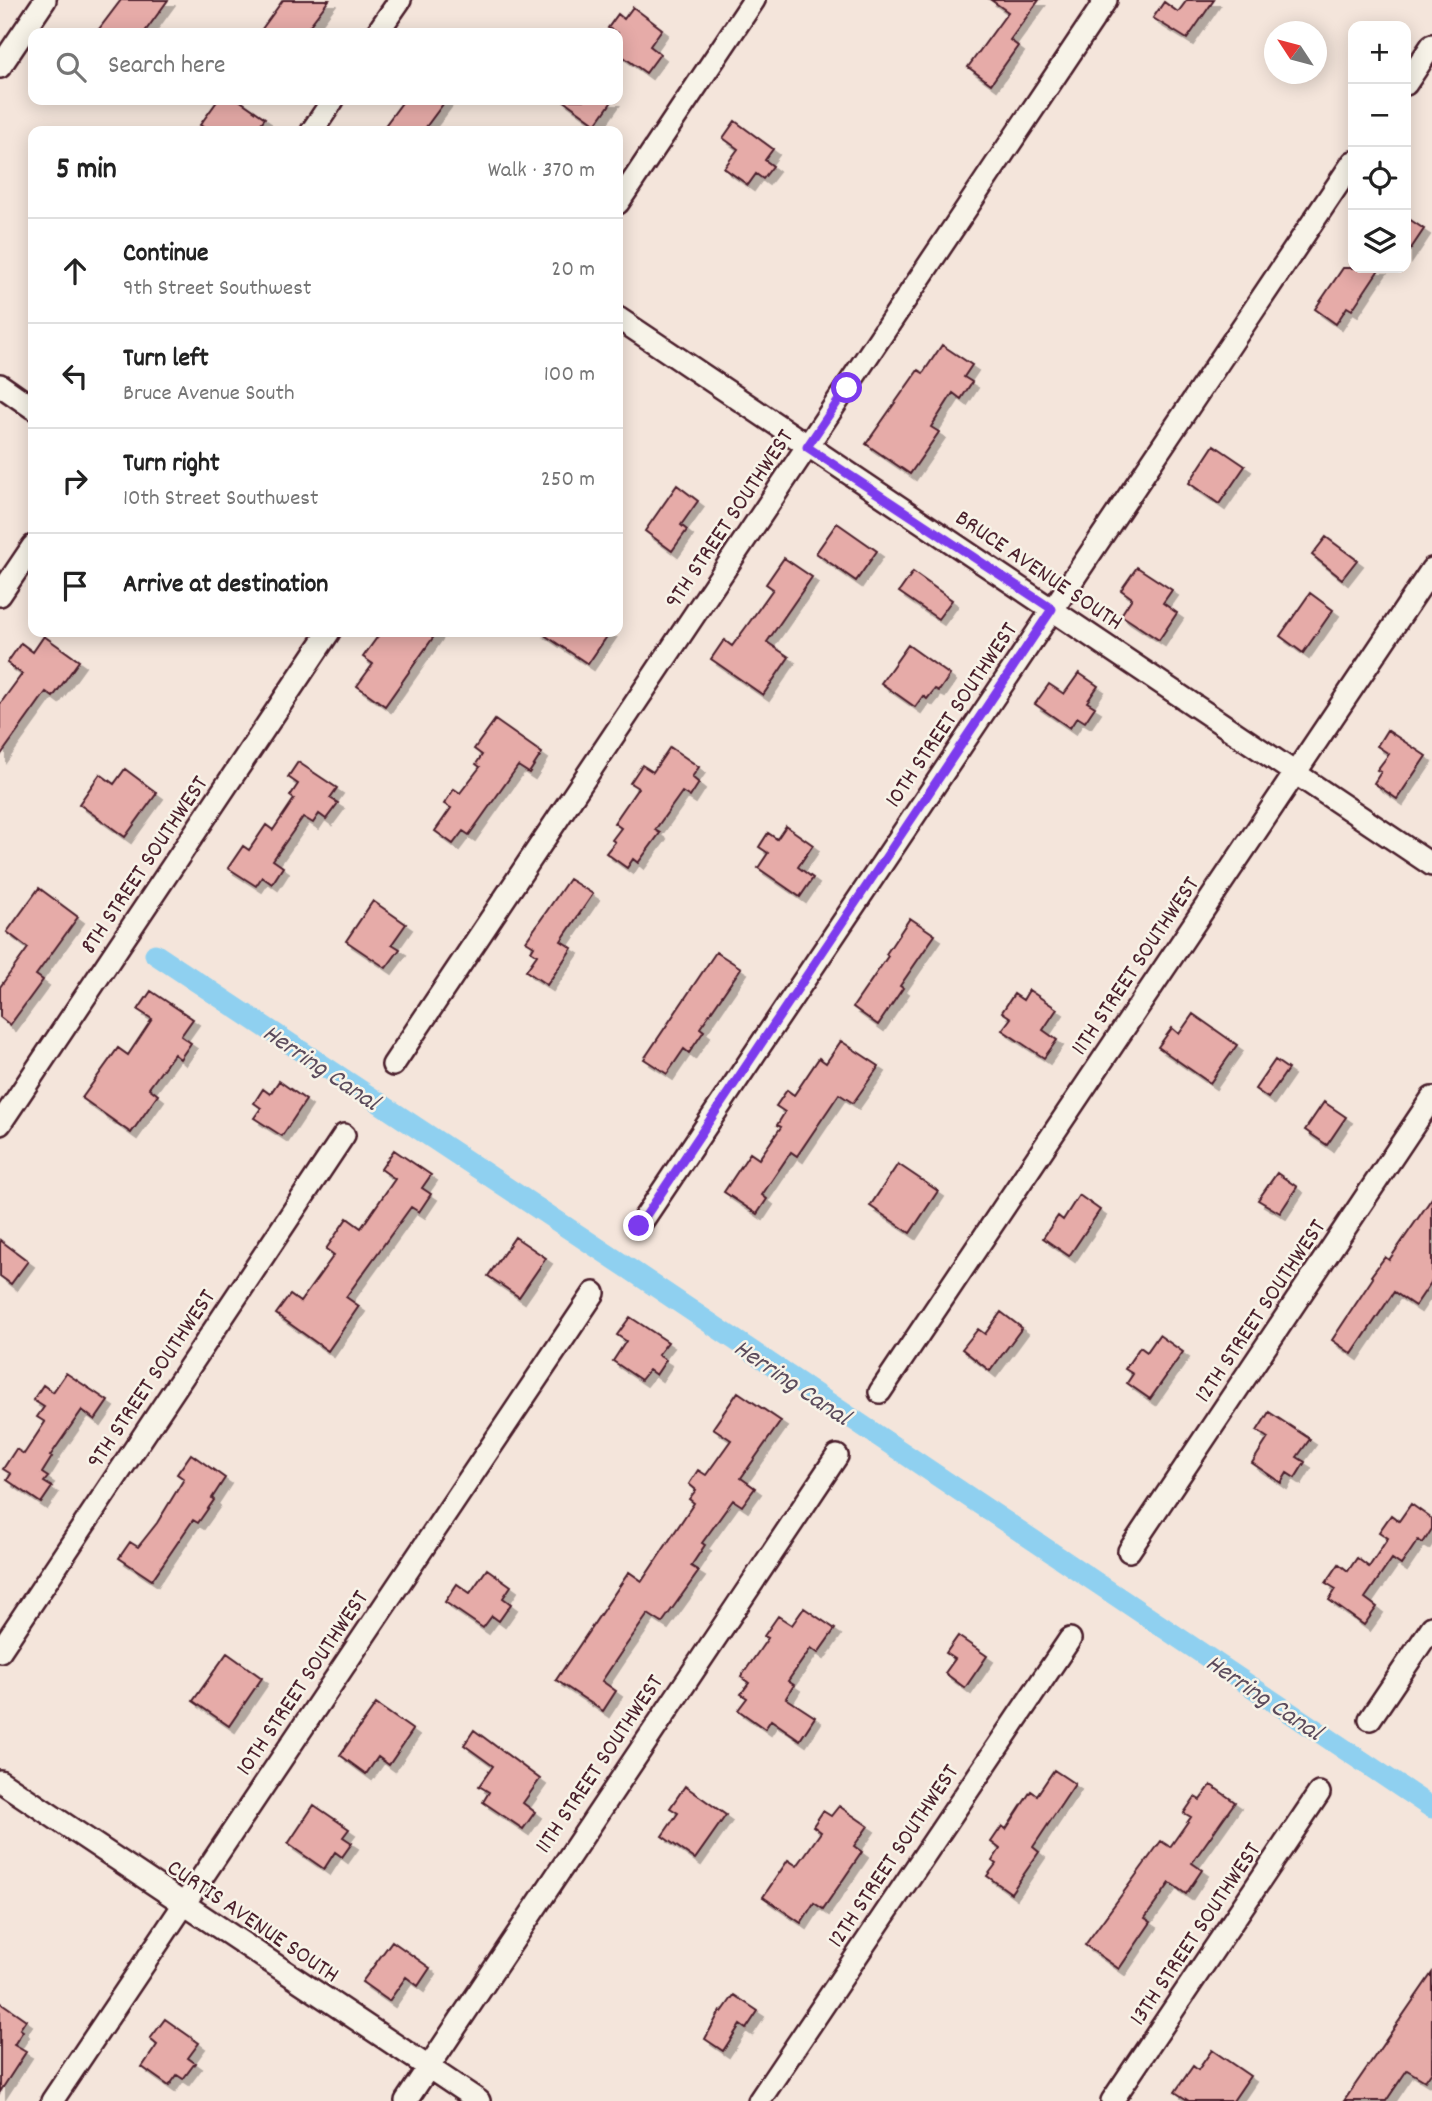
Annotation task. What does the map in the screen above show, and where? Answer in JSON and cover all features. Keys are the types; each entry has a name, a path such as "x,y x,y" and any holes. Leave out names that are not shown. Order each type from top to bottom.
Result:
{"street":[{"path":"0,67 45,0"},
{"path":"380,28 400,0"},
{"path":"623,195 754,0"},
{"name":"9TH STREET SOUTHWEST","path":"393,1065 1106,0"},
{"path":"1411,76 1432,45"},
{"path":"315,126 330,105"},
{"name":"10TH STREET SOUTHWEST","path":"639,1226 1348,169"},
{"name":"BRUCE AVENUE SOUTH","path":"623,321 1432,865"},
{"path":"0,385 28,405"},
{"path":"0,596 28,554"},
{"name":"11TH STREET SOUTHWEST","path":"880,1392 1432,569"},
{"name":"8TH STREET SOUTHWEST","path":"0,1124 326,637"},
{"name":"12TH STREET SOUTHWEST","path":"1129,1551 1432,1098"},
{"name":"9TH STREET SOUTHWEST","path":"0,1651 344,1135"},
{"name":"10TH STREET SOUTHWEST","path":"52,2101 594,1293"},
{"name":"11TH STREET SOUTHWEST","path":"406,2101 837,1457"},
{"path":"1370,1719 1432,1627"},
{"name":"12TH STREET SOUTHWEST","path":"759,2101 1070,1639"},
{"name":"CURTIS AVENUE SOUTH","path":"0,1781 479,2101"},
{"name":"13TH STREET SOUTHWEST","path":"1112,2101 1319,1793"}],"building":[{"path":"121,0 168,0 148,28 100,28"},
{"path":"283,0 329,0 308,28 263,28"},
{"path":"991,0 1039,0 1010,40 1018,46 991,84 968,67 1008,12"},
{"path":"1187,0 1214,0 1187,39 1153,18 1164,2 1178,12"},
{"path":"633,7 662,29 650,46 660,54 646,73 623,57 623,28 608,28 618,14 624,19"},
{"path":"214,105 246,105 265,118 259,126 200,125"},
{"path":"400,105 442,105 427,126 385,126"},
{"path":"570,105 609,105 596,124"},
{"path":"735,121 773,149 765,160 773,166 763,179 756,174 748,185 724,168 738,149 723,138"},
{"path":"1411,220 1424,229 1411,248"},
{"path":"1343,268 1348,268 1348,273 1377,273 1352,310 1347,307 1336,324 1315,309"},
{"path":"942,345 972,365 964,377 972,382 961,399 953,393 931,427 939,432 910,474 866,444 918,370 923,373"},
{"path":"1214,445 1245,466 1219,504 1189,483"},
{"path":"677,485 698,501 681,525 687,530 672,551 645,531"},
{"path":"837,523 877,551 856,581 816,553"},
{"path":"1326,537 1357,560 1342,579 1312,555"},
{"path":"784,558 812,577 767,642 789,657 763,695 711,659 724,640 732,646 746,627 773,589 766,584"},
{"path":"1137,567 1172,590 1163,603 1177,613 1159,640 1121,615 1132,598 1121,590"},
{"path":"913,572 952,600 938,619 899,592"},
{"path":"1310,593 1333,610 1303,653 1280,636"},
{"path":"45,637 79,661 53,697 46,692 0,756 0,704 22,674 7,663 21,643 33,652"},
{"path":"377,637 433,637 385,706 357,686 373,664 363,657"},
{"path":"548,637 607,637 588,664"},
{"path":"908,645 950,675 939,691 935,689 927,699 923,696 915,707 881,683"},
{"path":"1079,673 1098,686 1087,702 1095,707 1085,722 1077,717 1070,728 1035,704 1049,684 1064,694"},
{"path":"495,720 542,753 529,773 518,766 469,835 463,831 453,844 435,831 451,808 444,804 454,789 460,793 480,767 476,764 482,755 474,749"},
{"path":"1387,730 1426,756 1397,799 1374,783 1381,772 1377,770 1389,754 1377,746"},
{"path":"670,747 699,767 692,777 699,783 690,797 682,792 655,830 660,833 638,863 633,859 627,868 606,853 621,828 614,823 638,788 630,783 642,765 653,772"},
{"path":"298,762 337,788 330,798 338,803 326,819 319,814 313,823 303,817 273,860 283,867 272,884 262,877 256,886 228,868 243,846 249,850 266,825 273,830 294,799 290,796 298,784 288,777"},
{"path":"125,769 157,793 125,837 79,804 100,774 114,784"},
{"path":"786,826 813,845 798,867 813,878 800,897 758,868 768,853 759,847 768,833 777,839"},
{"path":"569,879 593,894 561,941 572,948 547,985 526,971 537,955 531,951 534,946 526,941"},
{"path":"39,888 78,917 36,975 43,980 10,1025 0,1017 0,987 28,948 7,932"},
{"path":"373,901 406,924 392,944 400,949 386,968 346,941"},
{"path":"910,918 935,935 900,986 903,988 878,1025 853,1007"},
{"path":"716,952 741,968 700,1028 704,1031 689,1053 684,1049 667,1074 644,1059"},
{"path":"1029,990 1057,1009 1043,1030 1057,1040 1044,1058 1002,1030 1011,1018 1002,1012 1014,994 1023,1000"},
{"path":"151,991 193,1019 181,1036 191,1043 180,1059 174,1054 149,1088 158,1095 131,1133 82,1098 118,1048 128,1055 152,1019 138,1010"},
{"path":"1193,1014 1237,1045 1210,1083 1158,1047 1172,1028 1179,1034"},
{"path":"841,1041 879,1066 853,1103 839,1094 797,1156 791,1152 762,1195 767,1199 757,1214 724,1192 750,1153 759,1159 781,1127 777,1125 785,1112 776,1106 787,1090 794,1095 819,1058 826,1063"},
{"path":"1275,1060 1288,1069 1268,1098 1255,1089"},
{"path":"279,1081 306,1100 282,1136 254,1118 261,1108 254,1103 263,1089 270,1094"},
{"path":"1324,1102 1346,1117 1327,1145 1305,1130"},
{"path":"394,1150 431,1175 422,1188 431,1194 419,1212 411,1207 346,1297 359,1306 328,1351 276,1314 290,1295 300,1302 334,1255 326,1249 347,1218 361,1228 395,1179 381,1169"},
{"path":"898,1164 938,1191 910,1233 870,1206"},
{"path":"1277,1173 1297,1187 1280,1213 1258,1200"},
{"path":"1079,1195 1100,1210 1069,1256 1043,1238 1058,1216 1063,1220"},
{"path":"1432,1198 1432,1281 1415,1306 1394,1292 1352,1354 1332,1340 1373,1278 1371,1276 1385,1257 1389,1260"},
{"path":"515,1237 546,1258 519,1297 488,1276"},
{"path":"0,1240 28,1261 11,1284 0,1276"},
{"path":"1001,1312 1022,1328 990,1371 962,1349 978,1329 985,1334"},
{"path":"630,1317 668,1342 658,1355 666,1360 656,1375 649,1370 641,1380 613,1361 626,1341 617,1335"},
{"path":"1159,1335 1183,1352 1150,1399 1127,1383 1133,1374 1125,1369 1140,1347 1147,1352"},
{"path":"66,1373 108,1401 95,1420 82,1410 50,1456 52,1457 42,1473 48,1477 44,1482 52,1487 41,1503 7,1480 11,1474 3,1469 16,1449 24,1454 45,1422 37,1417 44,1407 33,1400 43,1385 53,1392"},
{"path":"738,1392 781,1421 741,1478 755,1488 742,1506 733,1500 702,1543 705,1545 691,1566 699,1571 662,1623 648,1614 620,1654 602,1681 616,1691 603,1711 556,1680 629,1572 642,1581 694,1503 689,1499 696,1490 689,1484 698,1470 706,1475 731,1440 713,1428"},
{"path":"1269,1412 1310,1439 1297,1457 1305,1462 1295,1478 1287,1473 1281,1483 1252,1463 1268,1438 1257,1431"},
{"path":"191,1454 225,1478 198,1523 193,1520 152,1580 119,1558 130,1542 138,1547 157,1523 184,1479 177,1474"},
{"path":"1411,1504 1432,1519 1432,1529 1423,1543 1418,1540 1401,1565 1392,1559 1365,1598 1377,1607 1364,1625 1329,1600 1336,1589 1326,1583 1339,1564 1348,1571 1357,1558 1369,1567 1388,1538 1379,1532 1391,1515 1399,1521"},
{"path":"487,1569 511,1586 503,1598 511,1604 499,1621 492,1616 483,1628 445,1602 457,1584 470,1593"},
{"path":"804,1608 835,1629 818,1653 811,1648 788,1681 794,1685 786,1698 815,1717 800,1740 771,1720 765,1729 738,1710 747,1698 741,1694 749,1683 741,1677 768,1638 764,1636 778,1616 792,1625"},
{"path":"958,1636 987,1656 965,1688 945,1673 955,1659 946,1653"},
{"path":"227,1653 262,1678 229,1726 193,1701"},
{"path":"376,1704 413,1730 389,1765 378,1757 366,1774 340,1755"},
{"path":"474,1730 540,1779 523,1803 535,1812 523,1829 483,1802 489,1792 479,1786 493,1766 464,1745"},
{"path":"1054,1770 1075,1784 1033,1847 1039,1852 1011,1893 987,1876 996,1864 992,1861 1000,1849 991,1842 1002,1826 1006,1829 1031,1791 1037,1795"},
{"path":"1211,1785 1235,1802 1192,1863 1202,1870 1186,1894 1170,1883 1145,1918 1151,1922 1119,1969 1085,1945 1161,1841 1170,1847 1191,1817 1184,1813 1195,1797 1200,1800"},
{"path":"685,1786 726,1815 695,1859 662,1836 678,1813 670,1808"},
{"path":"314,1805 349,1829 343,1837 352,1843 342,1857 335,1852 324,1869 288,1844"},
{"path":"839,1806 868,1826 854,1846 862,1852 823,1909 814,1903 801,1923 763,1897 788,1860 797,1866 821,1832 813,1826 823,1811 831,1816"},
{"path":"392,1941 430,1968 418,1986 406,1977 389,2001 362,1982"},
{"path":"1432,1973 1432,2071 1425,2081 1407,2070 1386,2101 1344,2101"},
{"path":"734,1995 758,2011 746,2029 740,2025 723,2051 705,2039 720,2011 722,2012"},
{"path":"0,2002 26,2020 14,2045 26,2052 0,2092"},
{"path":"165,2019 199,2043 188,2058 195,2063 183,2079 177,2075 169,2086 142,2067 157,2045 150,2039"},
{"path":"1212,2050 1250,2076 1233,2101 1189,2101 1175,2092 1193,2066 1198,2070"}],"waterway":[{"name":"Herring Canal","path":"155,954 1432,1808"}],"route":[{"path":"639,1226 1052,609 905,509 807,447 847,388"}]}
